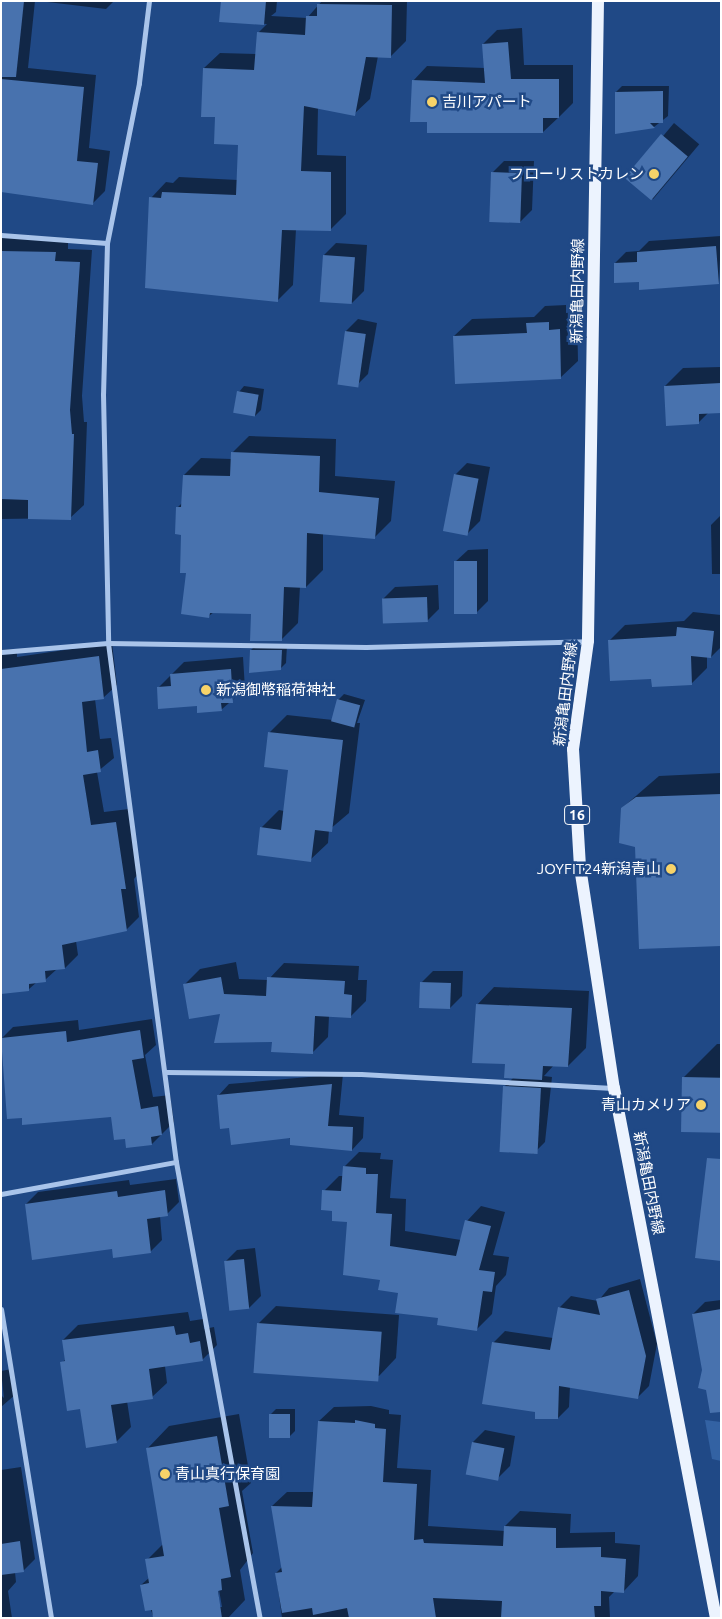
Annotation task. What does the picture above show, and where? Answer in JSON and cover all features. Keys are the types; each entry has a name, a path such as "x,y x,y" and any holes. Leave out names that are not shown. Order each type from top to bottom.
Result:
{"main road":[{"name":"新潟亀田内野線","path":"598,1 588,641 573,748 580,867 614,1088 716,1618"}],"street":[{"path":"149,1 139,83 107,243 103,394 108,642 166,1072 176,1162 260,1618"},
{"path":"1,235 107,243"},
{"path":"1,652 108,642 366,647 588,641"},
{"path":"166,1072 361,1074 614,1088"},
{"path":"1,1194 176,1162"},
{"path":"1,1309 51,1618"}],"shaded area":[{"path":"705,1420 721,1422 721,1461 712,1459"}],"building":[{"path":"1,1 24,1 16,77 1,77"},
{"path":"221,1 266,1 264,25 219,22"},
{"path":"317,4 392,5 391,58 366,57 355,116 304,106 301,171 331,172 331,231 282,230 278,302 145,288 149,197 161,198 162,192 236,195 238,145 214,144 215,117 201,117 203,68 254,70 257,32 305,35 306,16 317,16"},
{"path":"508,42 511,79 559,79 559,118 543,118 543,133 427,133 427,122 410,122 412,80 485,83 482,44"},
{"path":"1,79 84,87 77,161 98,163 93,205 1,192"},
{"path":"663,91 663,123 650,123 655,128 615,134 615,92"},
{"path":"661,134 688,156 651,200 624,178"},
{"path":"491,172 522,173 520,223 489,222"},
{"path":"716,246 719,284 639,290 639,282 614,283 614,263 637,262 637,252"},
{"path":"1,251 56,252 55,261 80,262 70,410 72,434 74,434 71,520 28,519 28,500 1,499"},
{"path":"323,255 355,257 352,304 320,302"},
{"path":"549,322 549,330 560,329 561,379 455,384 453,336 527,333 526,323"},
{"path":"345,331 366,334 358,387 337,384"},
{"path":"721,383 721,413 699,414 699,424 666,426 664,386"},
{"path":"237,391 259,395 255,416 233,413"},
{"path":"231,452 320,456 319,492 379,498 375,539 307,533 306,588 284,587 282,641 250,641 251,614 210,613 209,618 181,614 186,573 180,573 181,535 175,534 176,507 181,507 183,475 230,476"},
{"path":"454,474 479,479 467,536 443,531"},
{"path":"454,561 477,561 477,614 454,614"},
{"path":"427,597 428,622 383,624 382,599"},
{"path":"677,627 714,631 711,658 691,656 692,685 652,687 651,679 610,681 608,640 676,636"},
{"path":"250,650 282,650 281,670 249,673"},
{"path":"99,656 104,699 82,702 87,752 98,750 101,772 83,775 91,825 116,822 126,889 121,889 127,931 62,945 65,969 45,971 46,982 29,984 29,991 1,994 1,669"},
{"path":"231,669 233,703 221,703 222,711 197,713 197,706 158,709 157,687 171,686 170,674"},
{"path":"337,699 360,705 354,727 331,721"},
{"path":"268,732 343,740 332,832 315,830 311,862 257,855 260,827 281,830 288,770 264,767"},
{"path":"721,794 721,946 639,949 635,847 619,843 621,808 636,797"},
{"path":"221,977 224,994 266,996 267,977 345,981 344,994 352,995 351,1018 315,1016 313,1054 271,1052 272,1042 214,1043 220,1014 189,1019 183,984"},
{"path":"420,982 451,983 450,1009 419,1008"},
{"path":"476,1004 572,1008 568,1067 543,1066 542,1080 504,1078 505,1064 472,1063"},
{"path":"140,1030 144,1058 132,1060 141,1109 158,1106 162,1135 151,1137 152,1145 126,1148 125,1139 114,1140 111,1117 22,1125 22,1118 7,1119 1,1038 66,1031 67,1042"},
{"name":"青山カメリア","path":"682,1077 721,1078 720,1133 681,1132"},
{"path":"332,1084 328,1126 353,1127 352,1151 290,1145 290,1138 231,1145 229,1128 220,1129 217,1095"},
{"path":"503,1086 541,1088 537,1154 500,1152"},
{"path":"707,1158 721,1159 721,1261 695,1258"},
{"path":"343,1166 366,1168 366,1174 378,1174 376,1213 392,1214 390,1246 456,1256 465,1220 491,1226 479,1270 495,1272 492,1292 483,1291 477,1331 437,1325 438,1318 395,1313 398,1293 378,1290 380,1280 343,1275 347,1222 332,1221 332,1211 321,1210 322,1190 341,1191"},
{"path":"165,1190 168,1216 147,1219 151,1253 113,1258 112,1249 32,1260 25,1204 117,1191 118,1197"},
{"path":"244,1259 249,1309 229,1311 224,1261"},
{"path":"629,1290 646,1356 638,1399 559,1386 558,1419 535,1419 535,1412 482,1404 492,1342 550,1350 558,1307 600,1315 596,1299"},
{"path":"721,1309 721,1412 710,1413 706,1390 698,1388 702,1370 692,1314"},
{"path":"257,1323 382,1332 378,1382 254,1373"},
{"path":"174,1326 176,1335 188,1333 190,1343 200,1341 203,1361 149,1369 153,1399 111,1405 117,1443 86,1448 80,1409 67,1411 60,1362 65,1361 62,1340"},
{"path":"269,1414 290,1414 290,1438 269,1438"},
{"path":"355,1420 375,1424 375,1428 386,1429 383,1482 417,1484 414,1540 423,1539 424,1543 503,1546 504,1526 556,1528 556,1548 601,1547 601,1557 626,1559 624,1593 601,1591 601,1606 594,1606 595,1618 501,1618 502,1601 433,1598 436,1618 349,1618 347,1608 313,1615 312,1608 282,1613 275,1573 282,1572 271,1506 312,1507 318,1421 355,1423"},
{"path":"217,1436 229,1506 219,1508 231,1577 221,1579 222,1590 218,1591 222,1618 153,1618 152,1610 145,1611 140,1585 149,1583 145,1559 164,1556 146,1448"},
{"path":"472,1442 504,1448 498,1481 466,1474"},
{"path":"20,1541 24,1572 1,1575 1,1544"}],"place":[{"name":"吉川アパート","path":"432,102"},
{"name":"フローリストカレン","path":"654,174"},
{"name":"新潟御幣稲荷神社","path":"206,690"},
{"name":"JOYFIT24新潟青山","path":"671,869"},
{"name":"青山カメリア","path":"701,1105"},
{"name":"青山真行保育園","path":"165,1474"}]}
